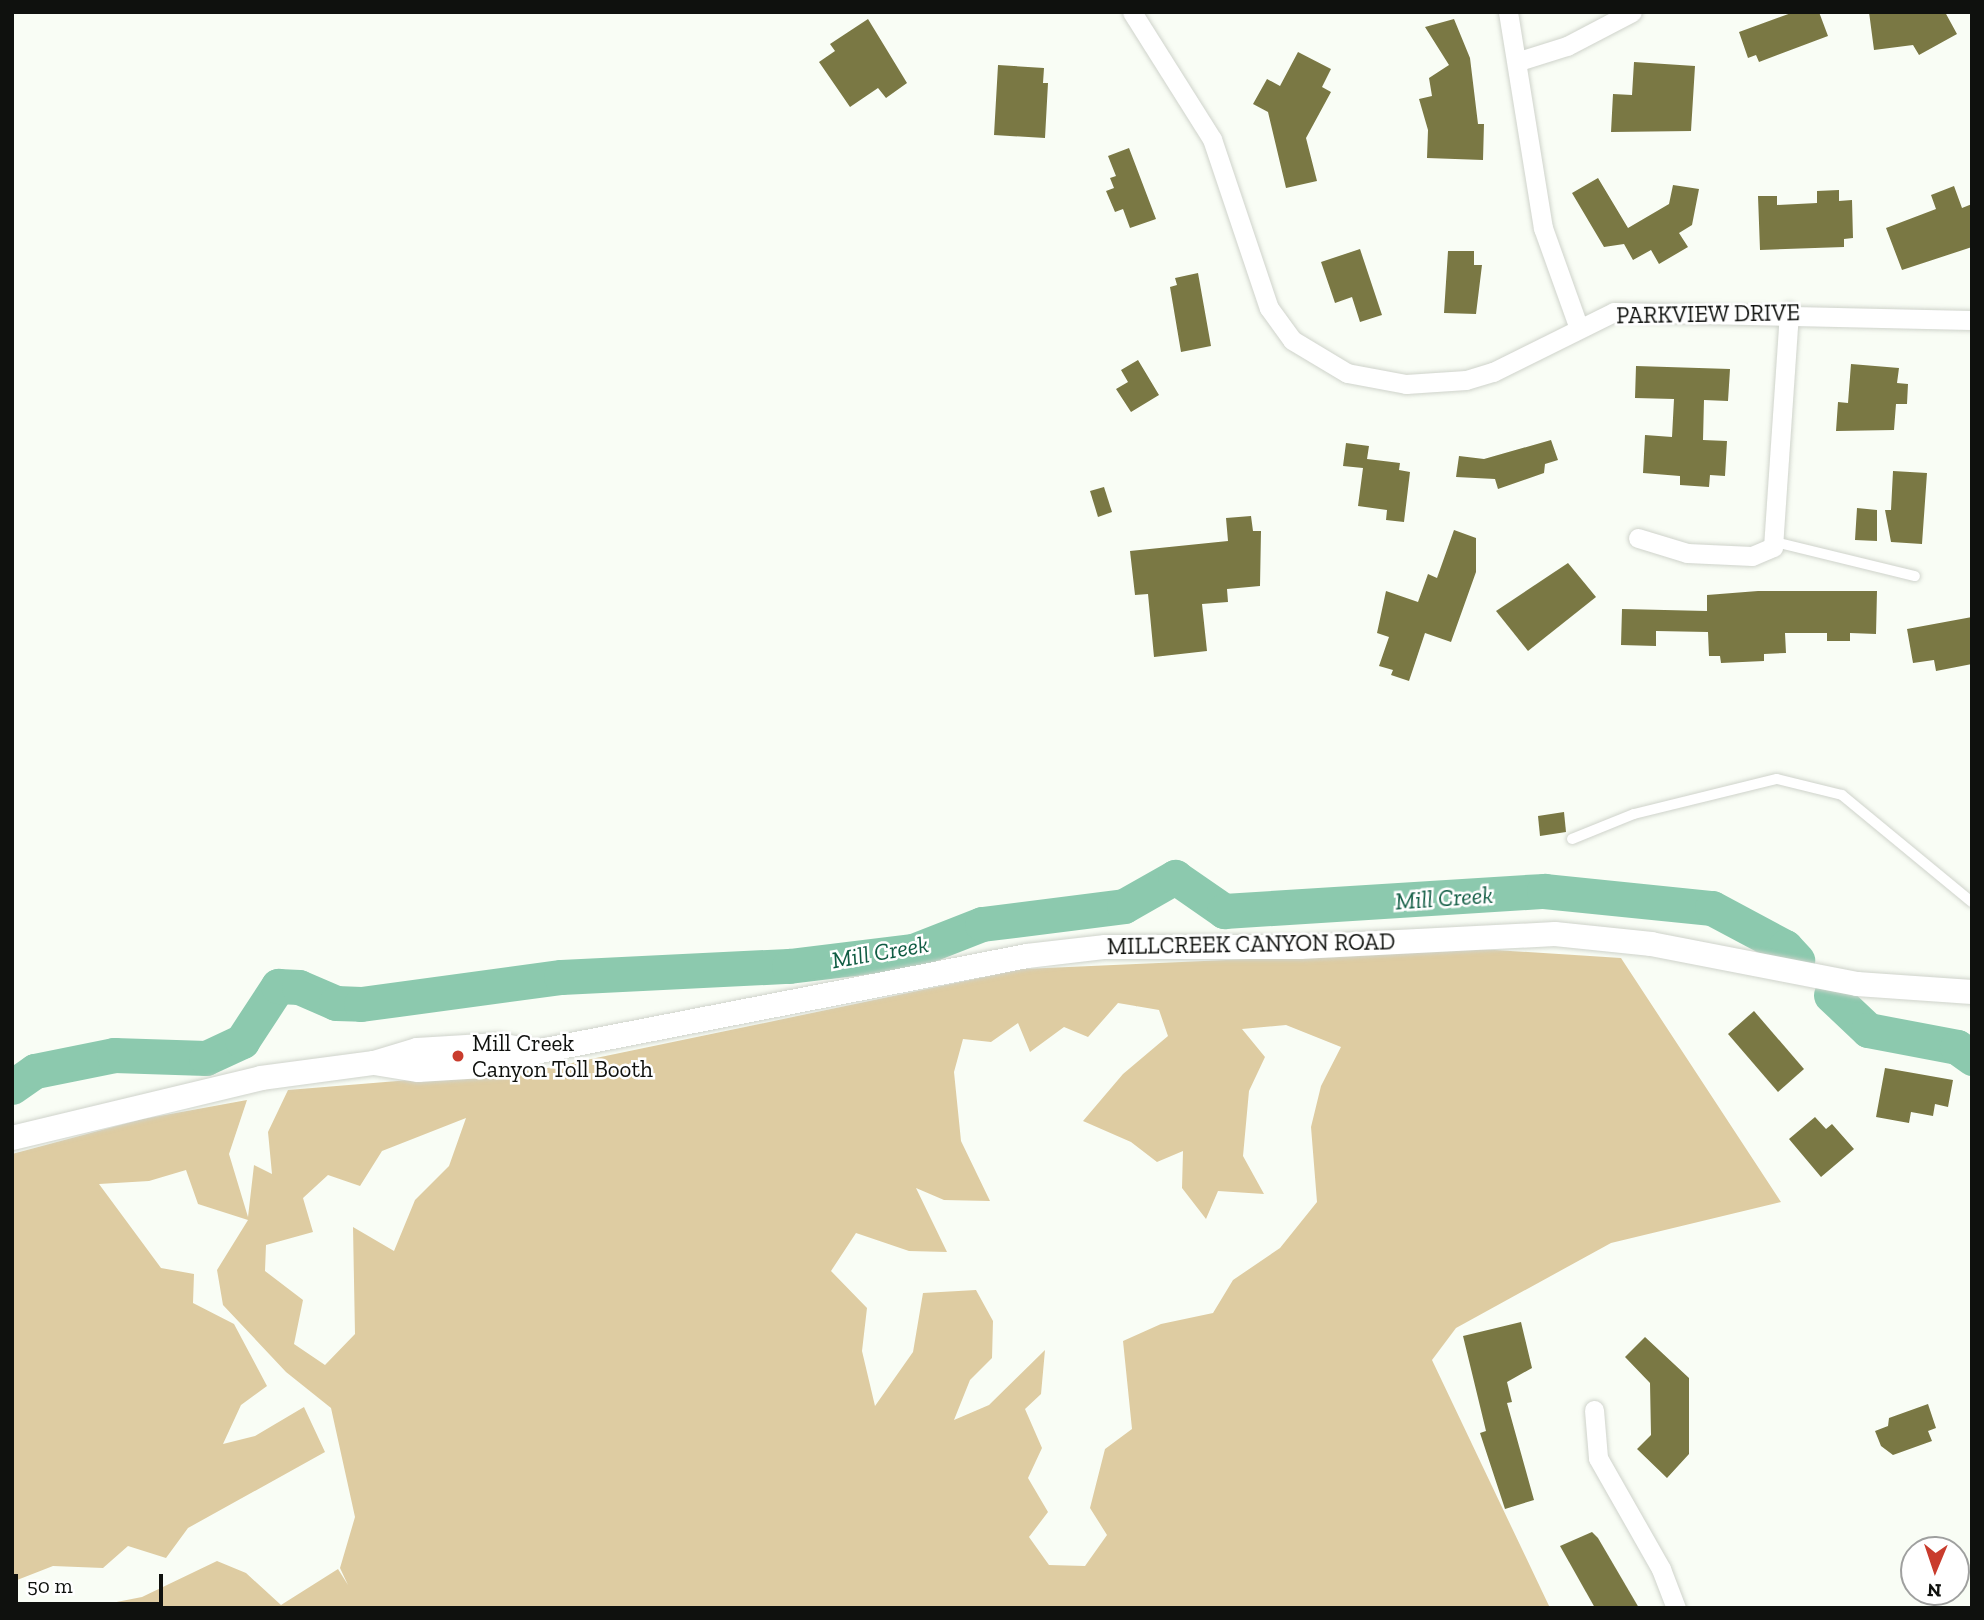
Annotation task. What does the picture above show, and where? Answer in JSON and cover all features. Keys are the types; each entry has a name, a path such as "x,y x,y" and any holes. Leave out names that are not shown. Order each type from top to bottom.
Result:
{"street":[{"name":"PARKVIEW DRIVE","path":"1132,12 1212,139 1269,308 1286,334 1318,360 1373,381 1447,383 1493,372 1578,326 1614,312 1789,312 1972,320"},
{"path":"1508,12 1520,61 1538,205 1578,326"},
{"path":"1520,61 1567,47 1632,12"},
{"path":"1638,538 1678,551 1744,556 1766,553 1775,542 1789,312"},
{"name":"MILLCREEK CANYON ROAD","path":"12,1138 261,1078 374,1063 417,1050 499,1045 535,1052 706,1023 1013,959 1105,947 1300,947 1567,934 1651,944 1817,978 1972,992"},
{"path":"1594,1410 1598,1458 1661,1569 1676,1608"}],"lane":[{"path":"1775,542 1915,576"},
{"path":"1572,839 1634,814 1777,779 1842,795 1972,902"}],"shaded area":[{"path":"1479,949 1621,958 1781,1202 1611,1243 1456,1328 1432,1360 1550,1608 86,1608 142,1597 217,1561 246,1573 281,1605 338,1569 348,1585 340,1568 355,1517 331,1408 286,1372 223,1305 217,1270 248,1220 198,1204 186,1170 149,1181 99,1184 161,1268 194,1274 193,1303 234,1324 267,1386 241,1405 223,1444 255,1436 304,1407 325,1452 188,1528 166,1558 128,1546 103,1568 53,1566 12,1582 12,1154 143,1119 247,1100 229,1154 248,1217 254,1165 272,1174 268,1132 288,1090 543,1069 1023,969","holes":["1118,1003 1159,1010 1168,1036 1123,1074 1083,1121 1131,1142 1157,1162 1183,1151 1182,1188 1206,1219 1218,1191 1264,1194 1243,1156 1249,1091 1265,1057 1242,1029 1286,1025 1341,1047 1321,1086 1311,1127 1317,1202 1280,1248 1233,1280 1213,1313 1161,1324 1123,1341 1132,1429 1105,1449 1090,1508 1107,1535 1085,1566 1049,1565 1029,1537 1048,1512 1028,1478 1042,1448 1025,1409 1041,1394 1045,1350 989,1405 954,1420 970,1380 992,1358 993,1321 976,1290 923,1293 913,1352 875,1406 862,1351 867,1308 831,1271 856,1233 909,1251 947,1252 916,1188 944,1200 990,1201 961,1141 954,1072 963,1039 991,1042 1018,1023 1030,1052 1064,1027 1088,1037","466,1118 449,1166 415,1200 394,1251 353,1227 355,1334 325,1365 294,1344 303,1300 265,1271 266,1245 313,1232 303,1198 328,1175 360,1186 382,1151"]}],"building":[{"path":"1794,12 1819,12 1828,36 1759,62 1756,55 1748,58 1739,32"},
{"path":"1869,12 1945,12 1957,34 1919,55 1913,45 1874,50"},
{"path":"868,19 907,83 886,98 878,88 850,107 819,62 835,51 830,44"},
{"path":"1454,19 1470,58 1478,124 1484,124 1483,160 1427,158 1428,130 1419,99 1432,96 1429,78 1449,65 1425,27"},
{"path":"1298,52 1331,69 1322,87 1331,92 1306,138 1317,181 1286,188 1268,112 1253,104 1267,79 1280,86"},
{"path":"1634,62 1695,66 1691,131 1611,132 1613,94 1632,95"},
{"path":"998,65 1044,68 1043,83 1048,83 1045,138 994,135"},
{"path":"1129,148 1156,219 1130,228 1123,209 1115,212 1106,191 1114,188 1110,178 1116,176 1108,156"},
{"path":"1598,178 1628,228 1669,204 1673,185 1699,189 1692,225 1679,233 1688,247 1659,264 1651,250 1633,260 1624,244 1604,247 1572,193"},
{"path":"1954,186 1962,208 1972,204 1972,247 1902,270 1886,228 1936,209 1931,195"},
{"path":"1839,190 1839,201 1852,200 1853,238 1844,239 1844,247 1760,250 1758,196 1777,196 1777,205 1817,203 1817,191"},
{"path":"1360,249 1382,315 1360,322 1352,297 1335,303 1321,262"},
{"path":"1448,251 1474,251 1474,265 1482,265 1476,314 1444,313"},
{"path":"1198,273 1211,346 1181,352 1170,287 1177,285 1175,278"},
{"path":"1138,360 1159,395 1131,412 1116,389 1128,382 1121,370"},
{"path":"1851,364 1899,368 1897,383 1908,384 1907,404 1896,404 1894,430 1836,431 1838,402 1848,403"},
{"path":"1636,366 1730,369 1728,401 1704,400 1703,440 1727,441 1725,476 1710,475 1709,487 1680,485 1680,476 1643,473 1645,435 1672,437 1674,399 1635,398"},
{"path":"1551,440 1558,460 1545,464 1544,473 1498,489 1495,479 1456,477 1459,456 1484,459"},
{"path":"1346,443 1369,446 1367,459 1400,463 1399,470 1410,472 1404,522 1386,520 1387,510 1358,506 1363,468 1343,466"},
{"path":"1893,471 1927,473 1922,544 1891,542 1885,510 1891,510"},
{"path":"1104,487 1112,512 1098,517 1090,491"},
{"path":"1857,508 1877,510 1877,541 1855,540"},
{"path":"1251,516 1253,531 1261,531 1260,586 1227,589 1228,602 1202,604 1207,651 1154,657 1148,594 1135,595 1130,551 1228,541 1226,518"},
{"path":"1454,530 1476,538 1476,572 1451,642 1425,633 1409,681 1391,675 1393,670 1379,666 1389,637 1377,633 1386,591 1418,602 1428,574 1437,578"},
{"path":"1568,563 1596,597 1528,651 1496,611"},
{"path":"1758,591 1877,591 1876,634 1850,633 1850,641 1827,641 1827,633 1785,633 1786,653 1764,654 1764,661 1721,663 1720,656 1709,656 1708,632 1656,631 1656,646 1621,645 1622,609 1707,611 1707,595"},
{"path":"1972,617 1972,664 1936,671 1934,660 1913,663 1907,629"},
{"path":"1564,812 1566,832 1540,836 1538,816"},
{"path":"1754,1011 1804,1069 1778,1092 1728,1034"},
{"path":"1885,1068 1953,1080 1948,1107 1935,1104 1933,1116 1911,1112 1909,1123 1876,1117"},
{"path":"1815,1117 1826,1129 1832,1124 1854,1149 1821,1177 1789,1139"},
{"path":"1521,1322 1532,1368 1507,1382 1512,1402 1507,1403 1534,1500 1505,1509 1480,1433 1486,1431 1463,1336"},
{"path":"1645,1337 1689,1378 1689,1454 1667,1478 1637,1449 1651,1435 1650,1383 1625,1357"},
{"path":"1928,1404 1936,1428 1928,1431 1932,1441 1893,1455 1881,1446 1875,1431 1888,1426 1889,1418"},
{"path":"1592,1532 1639,1608 1595,1608 1560,1546"}],"waterway":[{"name":"Mill Creek","path":"12,1087 35,1071 114,1055 206,1058 242,1041 278,986 299,987 336,1003 361,1004 561,977 789,966 913,951 982,924 1124,906 1175,877 1224,911 1544,891 1712,908 1785,947 1797,960"},
{"name":"Mill Creek","path":"1831,995 1868,1030 1957,1047 1972,1058"}],"place":[{"name":"Mill Creek Canyon Toll Booth","path":"458,1056"}]}
